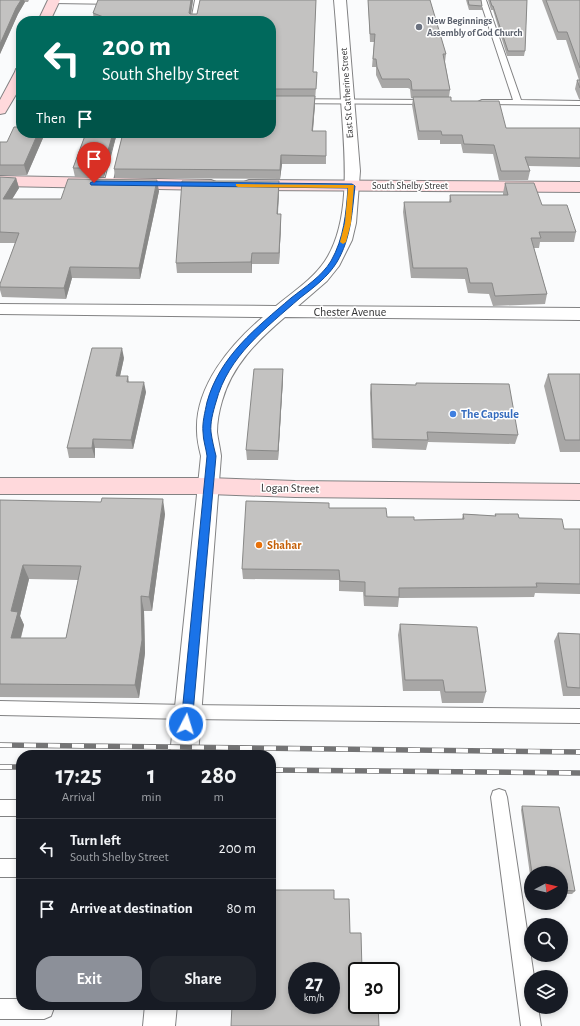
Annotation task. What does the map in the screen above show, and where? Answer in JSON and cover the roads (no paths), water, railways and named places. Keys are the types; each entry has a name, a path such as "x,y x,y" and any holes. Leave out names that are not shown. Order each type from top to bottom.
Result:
{"main road":[{"path":"46,16 54,0"},
{"path":"0,110 16,82"},
{"name":"South Shelby Street","path":"0,181 108,184 580,187"},
{"name":"Logan Street","path":"0,486 209,486 295,489 580,492"}],"street":[{"name":"East St Catherine Street","path":"184,750 209,486 211,456 207,432 209,412 215,391 224,371 237,352 260,329 321,277 333,262 344,240 348,223 353,171 340,0"},
{"name":"Chester Avenue","path":"0,309 580,314"},
{"path":"159,1026 160,1010"}],"lane":[{"path":"54,0 120,2 121,0"},
{"path":"195,16 198,0"},
{"path":"483,0 518,102"},
{"path":"276,101 440,102"},
{"path":"471,102 580,102"},
{"path":"108,184 120,138"},
{"path":"0,708 187,712 580,716"},
{"path":"498,796 531,1026"},
{"path":"0,808 16,808"},
{"path":"0,868 16,868"},
{"path":"0,1009 16,1009"}],"railway":[{"path":"0,745 580,752"},
{"path":"0,767 16,767"},
{"path":"276,770 580,773"}],"place":[{"name":"New Beginnings Assembly of God Church","path":"419,27"},
{"name":"The Capsule","path":"453,414"},
{"name":"Shahar","path":"259,545"}]}
